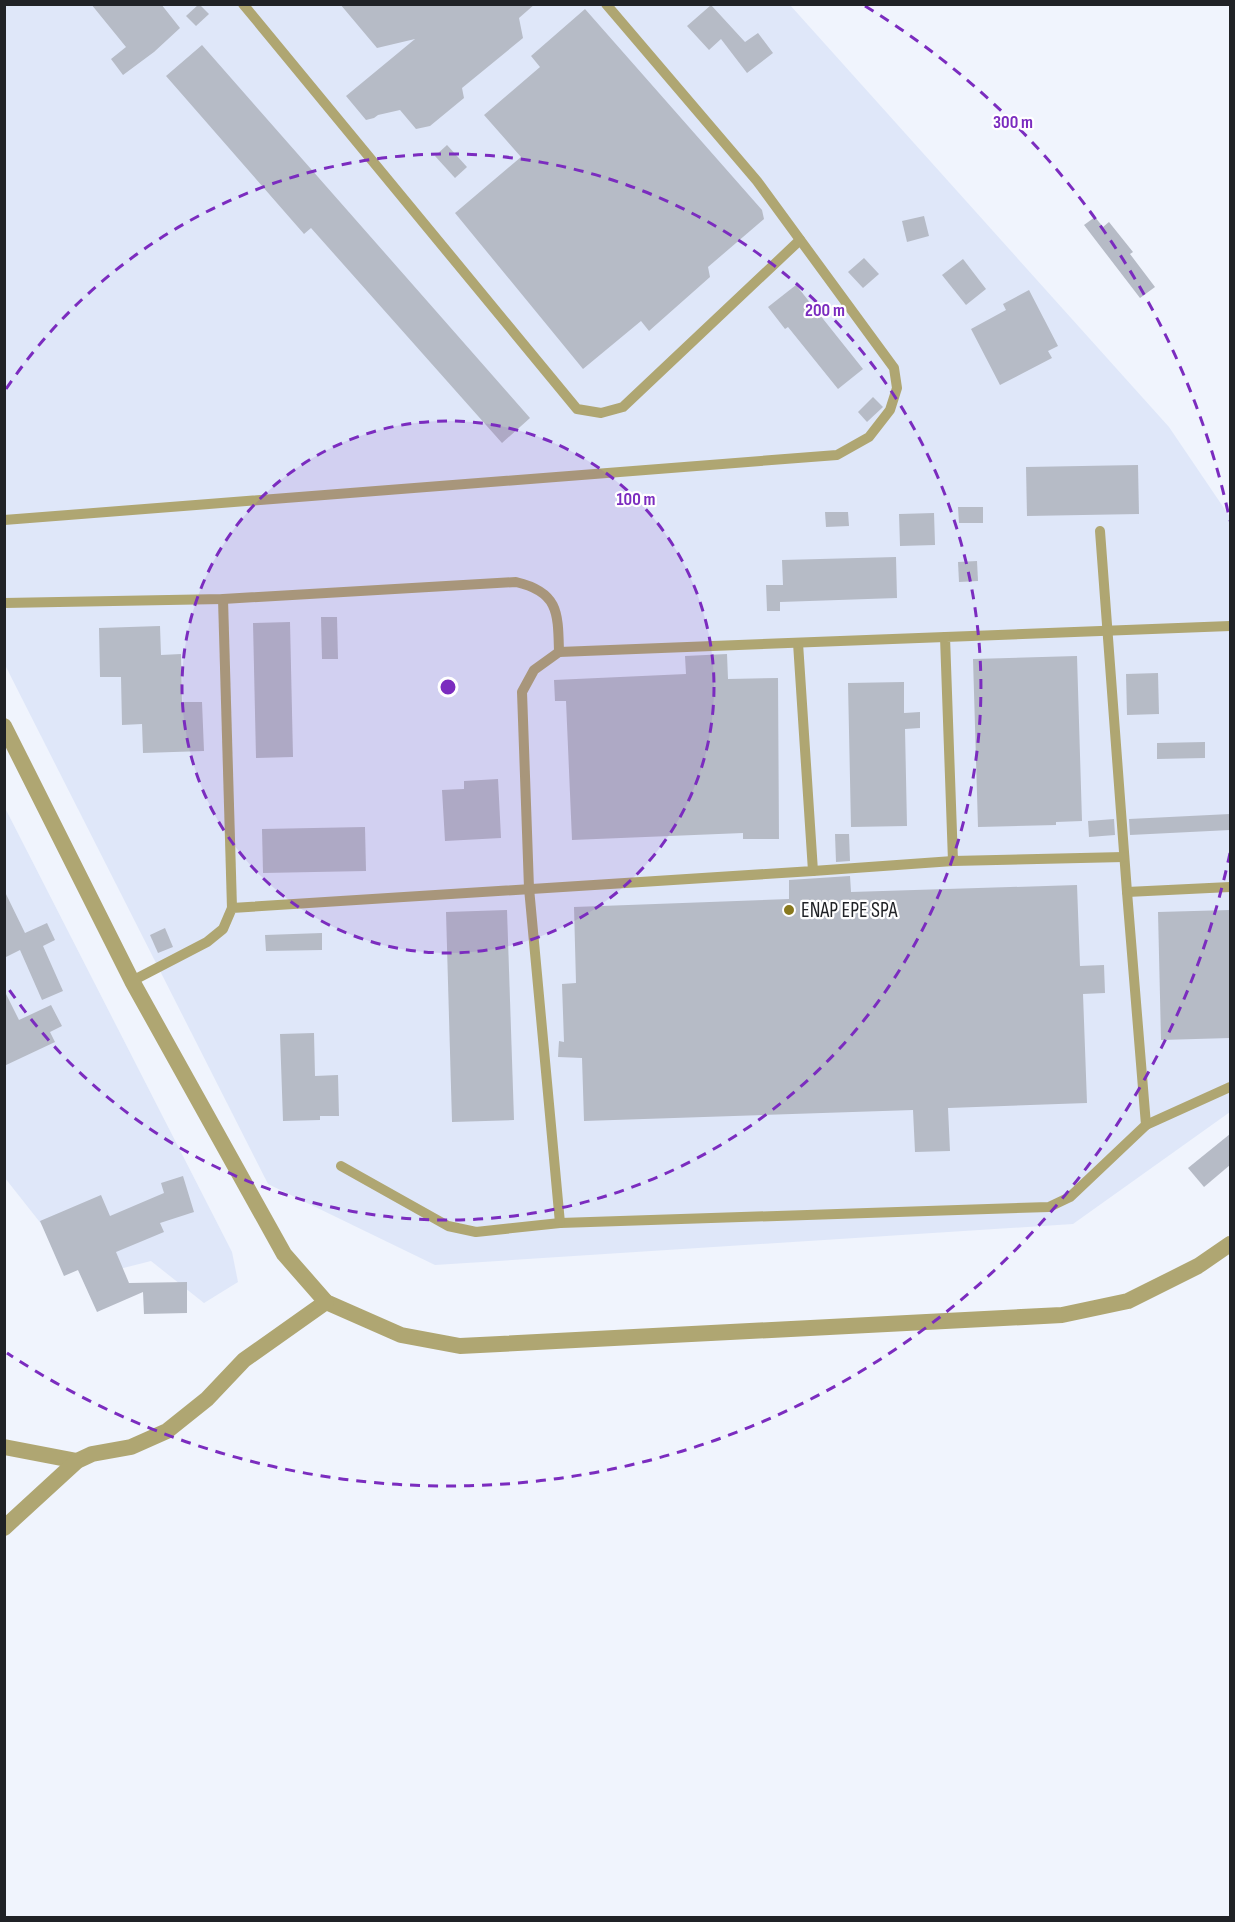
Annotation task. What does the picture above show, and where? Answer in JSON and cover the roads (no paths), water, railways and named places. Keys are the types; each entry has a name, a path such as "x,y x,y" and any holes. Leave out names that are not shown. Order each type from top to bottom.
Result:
{"street":[{"path":"4,726 132,981 284,1254 326,1302 401,1335 460,1346 1062,1315 1128,1301 1198,1266 1230,1244"},
{"path":"4,1528 76,1461 92,1454 131,1447 167,1431 207,1400 244,1360 326,1302"},
{"path":"4,1447 76,1461"}],"lane":[{"path":"243,4 577,409 601,413 622,407 800,240"},
{"path":"4,520 837,454 869,437 890,411 897,388 894,368 757,181 606,4"},
{"path":"1100,531 1126,892 1146,1125"},
{"path":"4,603 223,598 516,582 533,586 548,596 558,614 559,652"},
{"path":"132,981 207,942 224,929 232,908 223,598"},
{"path":"560,1223 529,888 522,692 534,670 559,652 1230,626"},
{"path":"945,637 953,861"},
{"path":"798,643 813,871"},
{"path":"232,908 953,861 1124,857"},
{"path":"1126,892 1230,887"},
{"path":"341,1166 448,1227 476,1232 560,1223 1049,1207 1070,1197 1146,1125 1230,1087"}],"place":[{"name":"ENAP EPE SPA","path":"789,910"}]}
